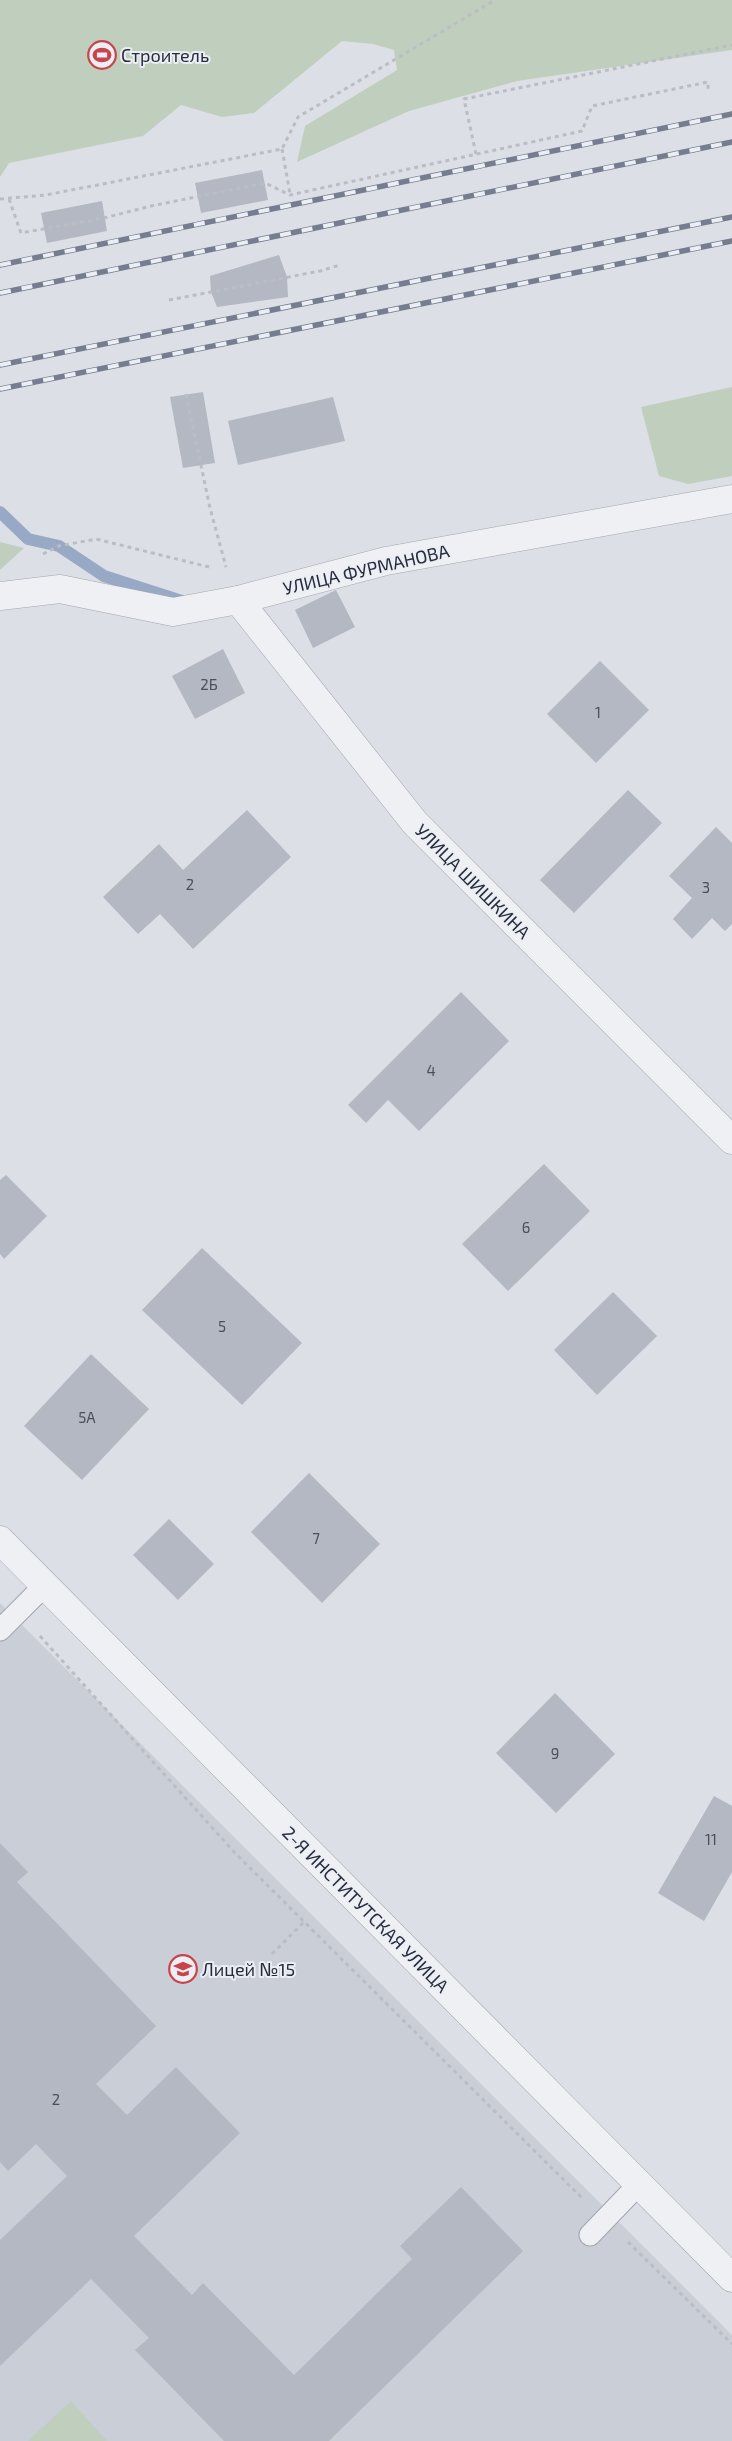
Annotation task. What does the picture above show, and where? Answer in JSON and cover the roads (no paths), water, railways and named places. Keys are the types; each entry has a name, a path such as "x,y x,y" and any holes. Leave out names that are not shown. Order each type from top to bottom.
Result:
{"street":[{"name":"УЛИЦА ФУРМАНОВА","path":"0,596 60,589 173,612 238,600 386,561 732,499"},
{"name":"УЛИЦА ШИШКИНА","path":"238,600 415,822 732,1140"},
{"name":"2-Я ИНСТИТУТСКАЯ УЛИЦА","path":"0,1540 732,2278"}],"lane":[{"path":"0,1630 45,1585"},
{"path":"590,2235 639,2184"}],"waterway":[{"path":"0,512 28,539 59,546 104,576 188,603"}],"railway":[{"path":"0,265 732,114"},
{"path":"0,293 732,142"},
{"path":"0,365 732,217"},
{"path":"0,389 732,241"}],"place":[{"name":"Строитель","path":"102,55"},
{"name":"Лицей №15","path":"183,1969"}]}
